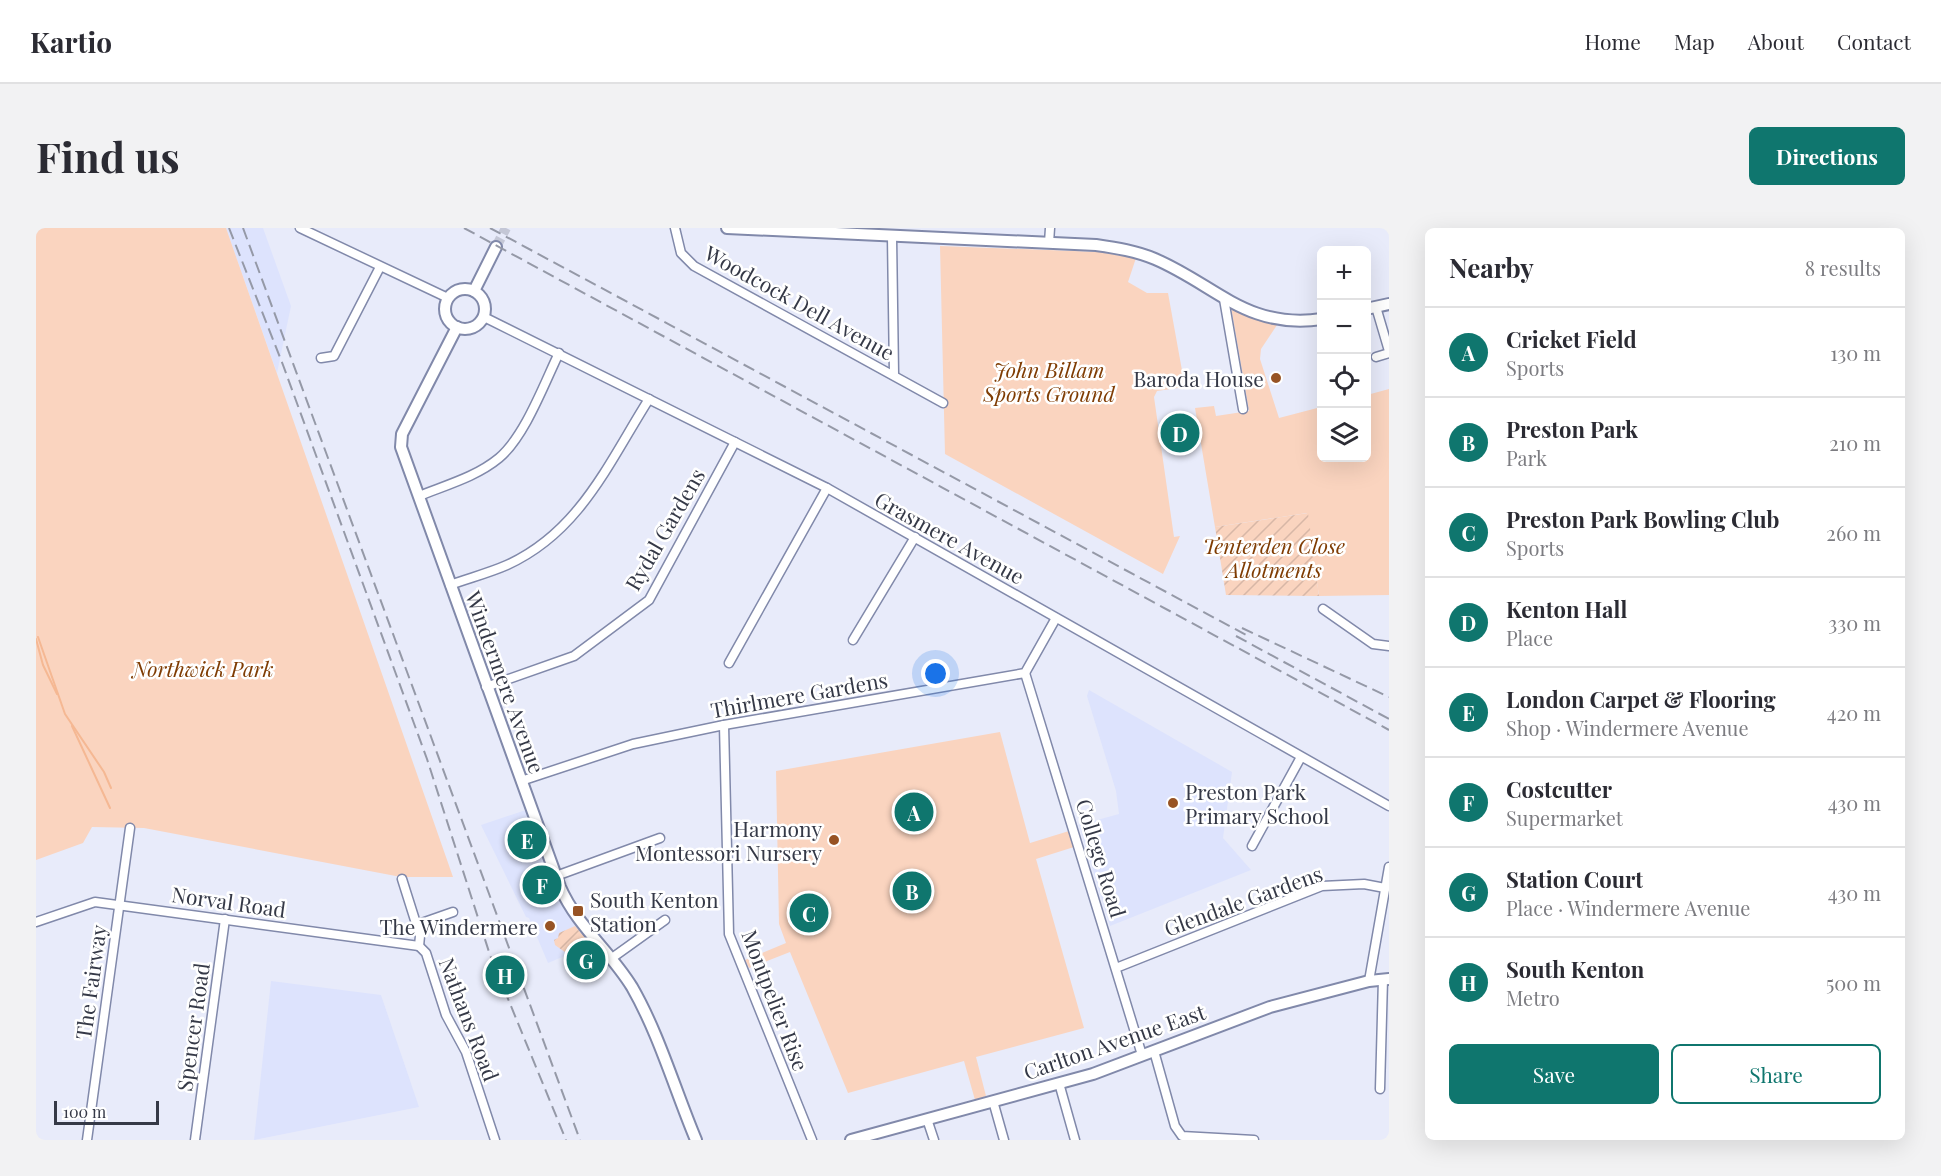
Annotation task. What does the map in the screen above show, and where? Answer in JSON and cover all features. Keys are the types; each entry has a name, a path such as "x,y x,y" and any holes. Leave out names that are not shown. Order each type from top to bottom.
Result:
{"street":[{"path":"300,228 448,298"},
{"name":"Woodcock Dell Avenue","path":"675,228 681,253 694,266 943,403"},
{"path":"727,228 867,231 892,237 960,234 1127,249 1156,260 1224,299 1278,321 1317,320"},
{"path":"1049,243 1050,228"},
{"name":"Woodcock Dell Avenue","path":"892,237 894,374"},
{"path":"474,291 496,247"},
{"path":"321,358 334,356 380,267"},
{"path":"458,291 474,291 484,301 484,317 474,327 457,327 447,317 445,311 448,298 458,291"},
{"path":"1224,299 1243,409"},
{"path":"1376,357 1389,352 1371,308 1389,304"},
{"name":"Grasmere Avenue","path":"484,317 827,488 1389,806"},
{"name":"Windermere Avenue","path":"457,327 402,434 401,447 556,876 573,914 612,958 641,1004 696,1140"},
{"path":"419,496 470,476 500,457 530,414 560,353"},
{"path":"450,585 508,564 549,539 568,523 589,499 649,399"},
{"name":"Rydal Gardens","path":"486,687 574,656 649,600 735,442"},
{"path":"729,663 827,488"},
{"path":"853,640 915,537"},
{"path":"1323,609 1373,645 1389,646"},
{"path":"1025,673 1056,618"},
{"name":"Thirlmere Gardens","path":"521,781 633,744 1025,673"},
{"name":"College Road","path":"1025,673 1142,1055"},
{"name":"Montpelier Rise","path":"724,726 729,934 812,1140"},
{"path":"1252,846 1302,757"},
{"name":"The Fairway","path":"87,1140 130,828"},
{"path":"556,876 660,838"},
{"path":"1369,981 1389,867"},
{"name":"Nathans Road","path":"402,879 416,925 419,946 426,953 446,1015 466,1052 495,1140"},
{"name":"Glendale Gardens","path":"1116,968 1322,886 1364,884 1385,888"},
{"name":"Norval Road","path":"37,923 95,902 419,946"},
{"path":"416,925 453,912"},
{"name":"Spencer Road","path":"195,1140 225,919"},
{"path":"612,958 665,920"},
{"path":"1380,1089 1386,979"},
{"name":"Carlton Avenue East","path":"850,1140 1059,1083 1154,1051 1270,1007 1369,981 1386,979"},
{"path":"1154,1051 1180,1138 1254,1140"},
{"path":"1059,1083 1075,1140"},
{"path":"993,1101 1004,1140"},
{"path":"927,1119 934,1140"}],"shaded area":[{"path":"226,228 263,228 291,306 277,373"},
{"name":"Preston Park Primary School","path":"1089,690 1232,772 1223,838 1251,870 1110,926 1079,825 1119,814 1116,791 1087,696"},
{"path":"526,810 561,905 591,945 548,963 529,918 526,917 481,825"},
{"path":"271,981 381,995 419,1107 254,1140"}],"green space":[{"name":"Northwick Park","path":"36,228 226,228 453,877 401,877 144,828 92,827 83,843 36,860"},
{"name":"John Billam Sports Ground","path":"940,246 1099,252 1136,258 1128,282 1147,293 1168,293 1185,387 1157,391 1154,397 1174,537 1180,536 1163,574 945,454"},
{"path":"1231,307 1277,325 1261,349 1260,359 1279,418 1317,408 1317,462 1371,462 1371,394 1389,389 1389,595 1319,596 1307,513 1215,527 1195,408 1214,406 1216,416 1249,411"},
{"name":"Tenterden Close Allotments","path":"1308,513 1319,596 1226,595 1215,527"},
{"path":"1000,732 1030,843 1069,831 1074,847 1036,859 1084,1028 976,1057 986,1096 975,1100 964,1061 848,1093 790,952 749,968 745,960 786,943 779,924 776,771"},
{"path":"575,926 591,945 569,955 555,945 554,940 558,938 559,933"}],"waterway":[{"path":"38,637 65,714 104,772 111,788"},
{"path":"36,639 43,665 57,694"},
{"path":"72,726 110,808"}],"tunnel":[{"path":"496,247 506,228"}],"railway":[{"path":"229,228 283,365 427,759 490,955 566,1140"},
{"path":"243,228 580,1140"},
{"path":"464,228 1389,730"},
{"path":"490,228 1248,636"},
{"path":"1242,628 1389,697"},
{"path":"1236,636 1389,719"}],"place":[{"name":"Baroda House","path":"1276,378"},
{"name":"Kenton Hall","path":"1180,433"},
{"name":"Preston Park Primary School","path":"1173,803"},
{"name":"Cricket Field","path":"914,812"},
{"name":"London Carpet & Flooring","path":"527,840"},
{"name":"Harmony Montessori Nursery","path":"834,840"},
{"name":"Costcutter","path":"542,885"},
{"name":"Preston Park","path":"912,891"},
{"name":"South Kenton Station","path":"578,911"},
{"name":"Preston Park Bowling Club","path":"809,913"},
{"name":"The Windermere","path":"550,926"},
{"name":"Station Court","path":"586,960"},
{"name":"South Kenton","path":"505,975"}]}
